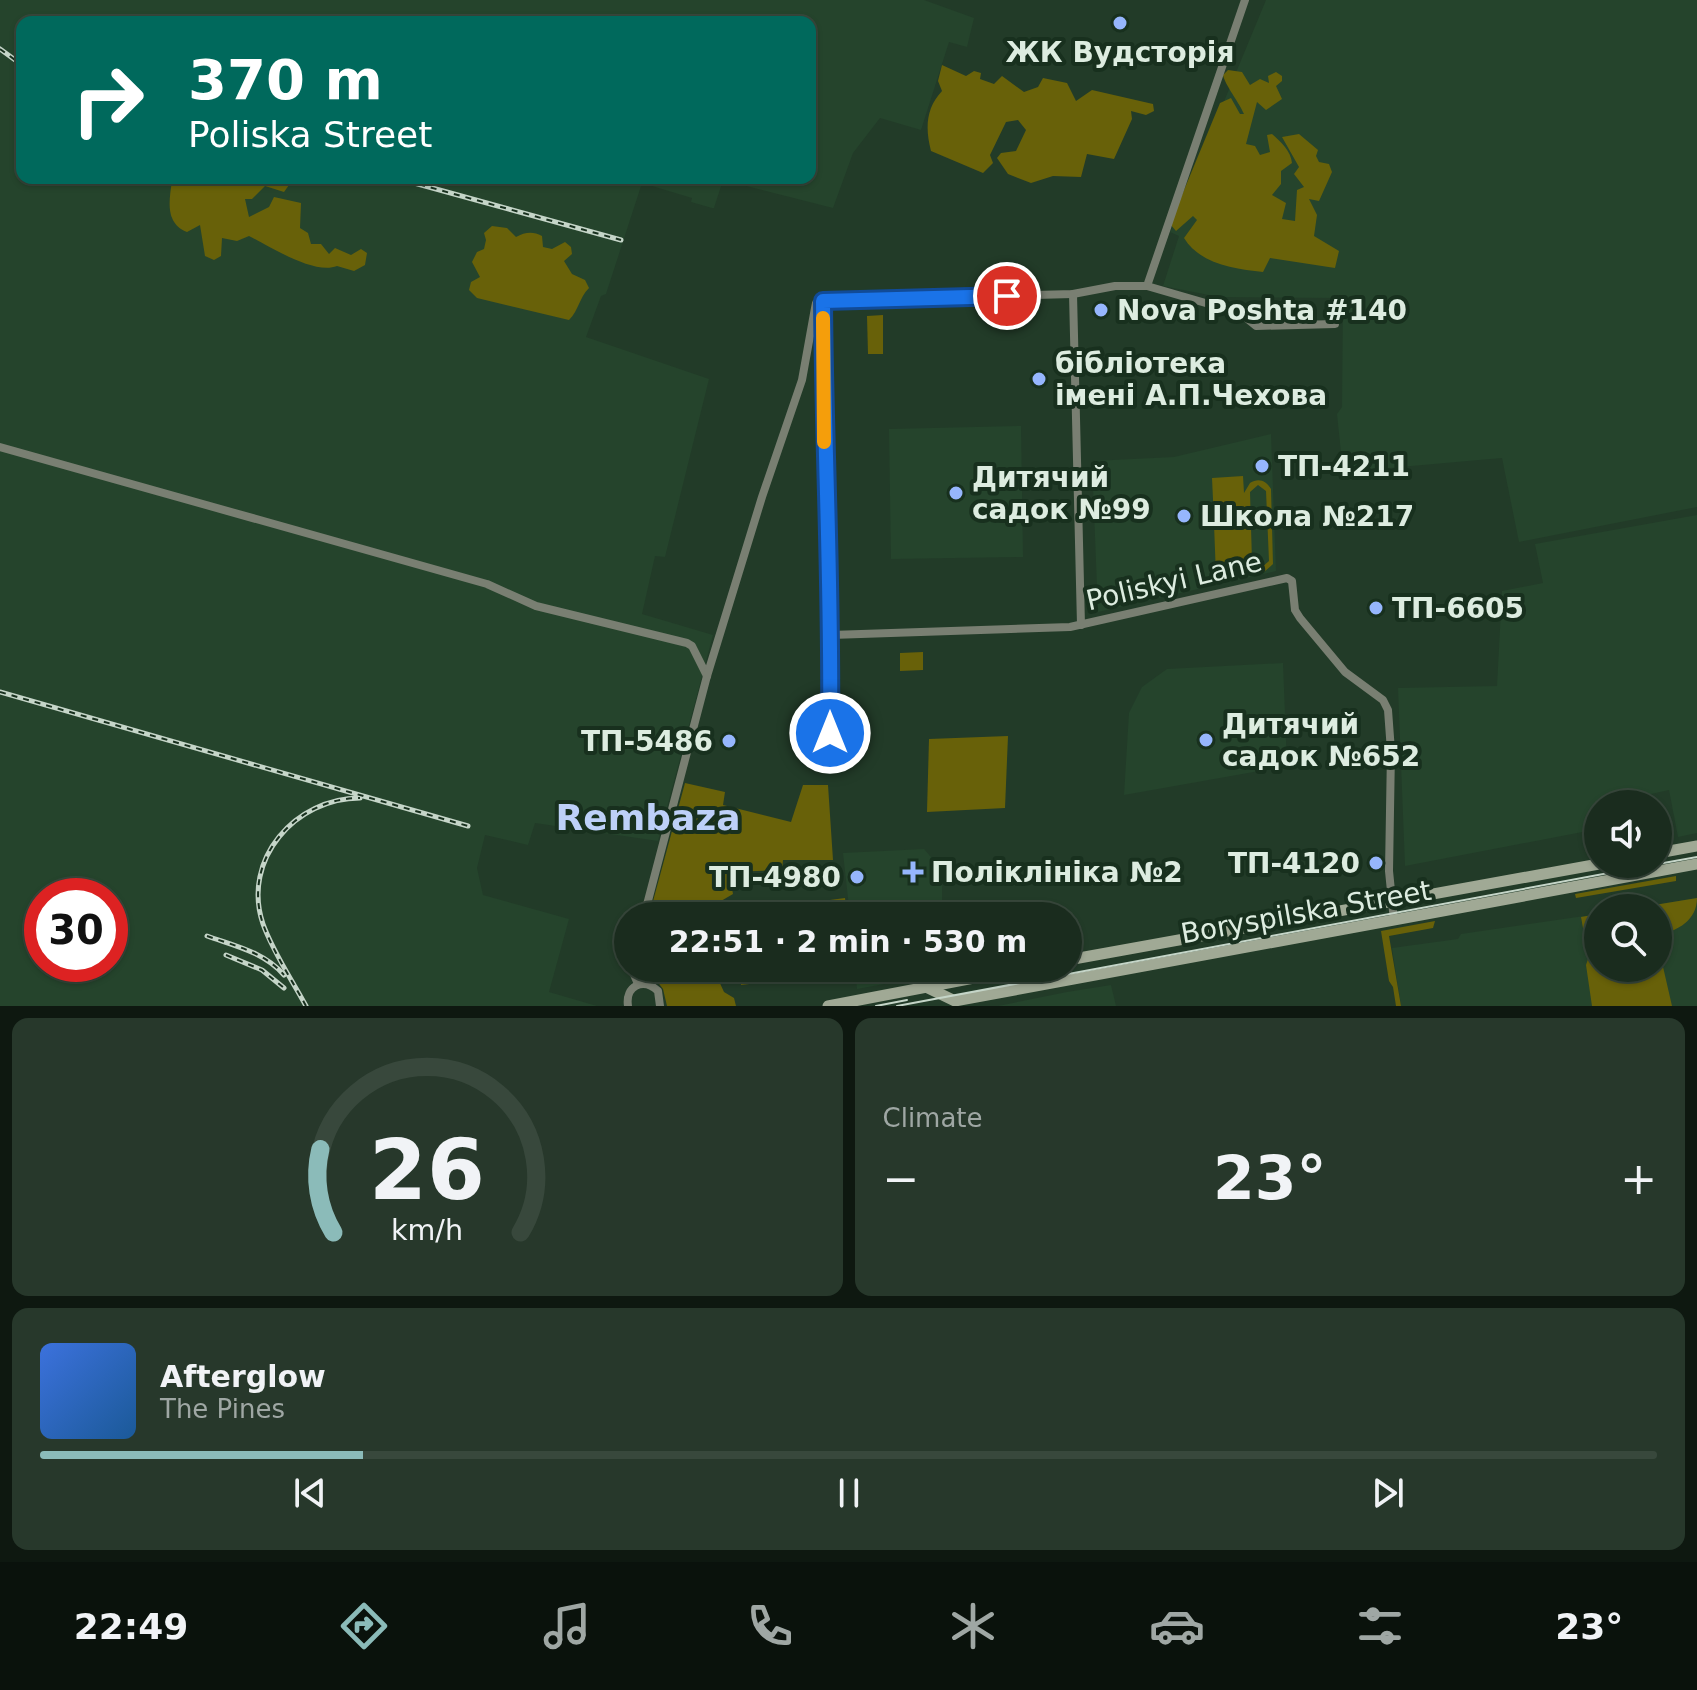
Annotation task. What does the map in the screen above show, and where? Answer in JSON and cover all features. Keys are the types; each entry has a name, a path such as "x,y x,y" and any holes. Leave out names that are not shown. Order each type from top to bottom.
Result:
{"main road":[{"path":"1672,850 1697,846"},
{"name":"Boryspilska Street","path":"926,987 955,1001 1697,864"},
{"name":"Boryspilska Street","path":"1082,957 1584,867"},
{"name":"Boryspilska Street","path":"828,1006 953,982"}],"street":[{"path":"1147,286 1245,0"},
{"path":"648,902 707,676 802,380 816,303 1073,294 1115,286 1147,286 1240,313 1256,326 1335,324"},
{"path":"1073,294 1081,625"},
{"path":"823,301 831,635 830,733"},
{"path":"0,447 487,584 536,606 687,643 692,646 707,676"},
{"name":"Poliskyi Lane","path":"831,635 1081,625 1287,578 1292,581 1295,610 1300,618 1345,672 1383,700 1388,710 1394,921"},
{"path":"628,1006 628,993 638,984 647,983 655,987 660,995 660,1006"}],"shaded area":[{"path":"0,0 924,0 974,18 967,47 949,42 921,130 880,118 853,153 833,208 739,184 816,184 816,16 16,16 16,184 642,184 606,294 601,296 586,337 709,379 665,557 655,556 642,614 713,635 658,841 535,823 528,845 485,835 477,868 483,895 569,919 549,992 597,1006 0,1006"},
{"path":"1266,0 1697,0 1697,507 1519,542 1502,458 1343,472 1337,414 1342,407 1343,298 1219,297 1163,286 1179,236 1170,232"},
{"path":"942,65 966,76 974,71 981,73 980,79 994,84 1002,76 1024,92 1038,87 1043,78 1067,83 1076,101 1092,90 1153,104 1154,111 1146,115 1131,111 1132,119 1114,159 1087,154 1081,177 1053,176 1031,183 1008,174 997,158 1001,153 1016,151 1026,130 1018,120 1006,122 990,155 993,163 983,173 931,151 928,119 942,91 938,81"},
{"path":"1228,70 1242,72 1250,85 1260,79 1269,83 1268,76 1276,72 1282,76 1282,81 1276,86 1282,99 1266,110 1257,102 1246,144 1255,146 1260,155 1270,152 1267,135 1272,134 1290,155 1292,163 1281,171 1281,184 1272,195 1286,203 1282,219 1295,221 1297,190 1304,187 1294,174 1299,167 1282,137 1299,134 1318,150 1316,156 1319,162 1329,164 1332,172 1319,201 1309,199 1317,215 1314,236 1339,251 1335,268 1270,258 1263,272 1229,267 1199,254 1184,238 1197,220 1193,216 1176,231 1170,224 1220,103 1231,98 1240,114 1244,114 1224,79 1223,75"},
{"path":"172,184 290,184 284,192 265,186 252,199 245,199 249,217 269,207 274,197 301,203 300,228 308,233 311,244 321,244 329,254 335,248 351,255 361,249 367,253 365,265 354,271 337,266 317,267 249,236 237,241 222,238 221,256 214,260 205,256 200,225 187,232 180,228 172,217"},
{"path":"645,184 722,184 714,208 691,202 692,198"},
{"path":"492,226 507,228 516,237 539,234 543,247 552,249 565,242 571,247 572,254 564,261 572,274 585,280 589,288 569,320 477,298 469,290 471,282 480,277 472,262 477,252 484,249 484,233"},
{"path":"883,315 883,354 868,354 867,316"},
{"name":"Дитячий садок №99","path":"1021,426 1023,557 891,559 889,429"},
{"name":"Школа №217","path":"1271,434 1276,571 1098,612 1092,461 1174,457"},
{"path":"1243,476 1244,493 1250,483 1256,481 1264,482 1271,489 1273,564 1263,573 1254,572 1248,565 1248,575 1216,576 1214,524 1245,523 1246,520 1214,521 1212,478","holes":["1258,485 1266,491 1269,561 1261,568 1252,561 1250,492"]},
{"path":"1697,515 1697,833 1678,837 1672,790 1584,790 1584,832 1405,866 1398,688 1497,686 1502,591 1543,583 1535,544"},
{"path":"923,652 923,670 900,671 900,653"},
{"name":"Дитячий садок №652","path":"1283,663 1287,766 1124,795 1129,713 1142,687 1167,669"},
{"path":"1008,736 1005,808 927,812 929,739"},
{"path":"685,783 725,792 723,805 791,822 803,785 828,785 833,860 783,860 782,870 729,872 733,894 721,902 653,902"},
{"path":"924,849 942,870 942,902 848,902 843,853"},
{"path":"1676,876 1676,881 1584,894 1576,898 1575,894 1672,878"},
{"path":"845,898 845,902 815,902"},
{"path":"1697,898 1697,1006 1401,1006 1392,948 1458,939 1461,934 1584,916 1584,982 1672,982 1672,902"},
{"path":"1697,898 1690,918 1672,931 1672,902"},
{"path":"1435,921 1433,928 1389,936 1401,1006 1396,1006 1381,931"},
{"path":"658,982 719,982 724,992 734,998 736,1006 667,1006 663,989"},
{"path":"856,982 895,982 857,989"},
{"path":"1588,982 1666,982 1672,1006 1592,1006"},
{"path":"1111,985 1116,1006 998,1006 1067,992"}],"tram line":[{"path":"1672,861 1697,857"},
{"path":"897,1006 1584,878"},
{"path":"876,1006 907,1000"}],"railway":[{"path":"0,49 16,61"},
{"path":"418,184 621,240"},
{"path":"0,692 468,826"},
{"path":"306,1006 263,924 258,900 260,877 267,856 279,837 295,821 337,801 360,798"},
{"path":"207,936 258,955 284,975"},
{"path":"226,955 262,970 284,988"}],"slow traffic":[{"path":"823,318 824,442"}],"place":[{"name":"ЖК Вудсторія","path":"1120,23"},
{"name":"Nova Poshta #140","path":"1101,310"},
{"name":"бібліотека імені А.П.Чехова","path":"1039,379"},
{"name":"ТП-4211","path":"1262,466"},
{"name":"Дитячий садок №99","path":"956,493"},
{"name":"Школа №217","path":"1184,516"},
{"name":"ТП-6605","path":"1376,608"},
{"name":"Дитячий садок №652","path":"1206,740"},
{"name":"ТП-5486","path":"729,741"},
{"name":"ТП-4120","path":"1376,863"},
{"name":"Поліклініка №2","path":"913,872"},
{"name":"ТП-4980","path":"857,877"}],"district":[{"name":"Rembaza","path":"648,817"}],"route":[{"path":"830,733 831,635 823,301 1007,296"}]}
